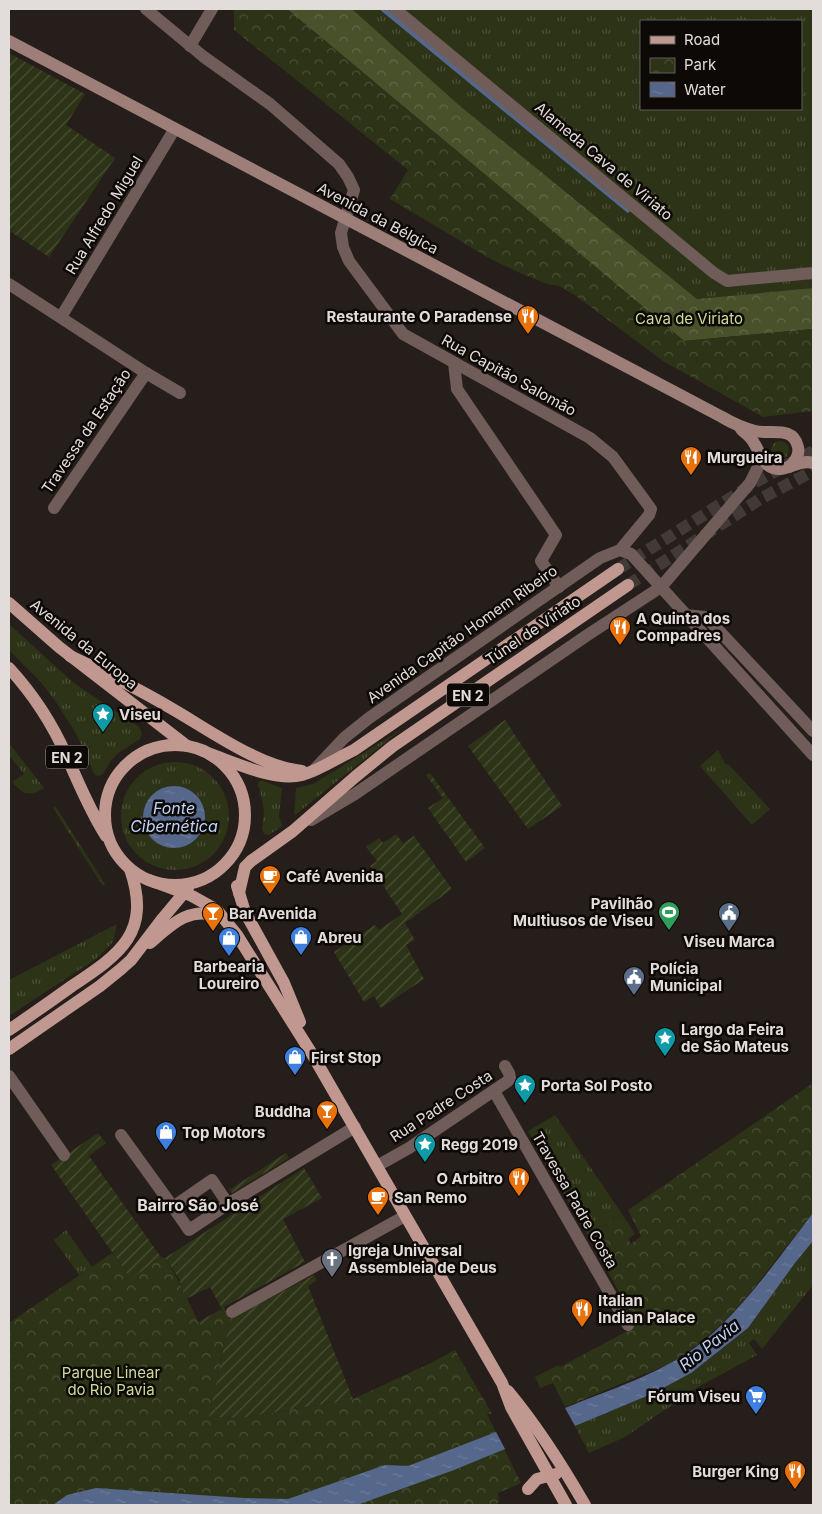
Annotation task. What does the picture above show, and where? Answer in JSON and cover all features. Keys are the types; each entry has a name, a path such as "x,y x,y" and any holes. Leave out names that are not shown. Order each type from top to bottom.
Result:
{"main road":[{"name":"Avenida da Bélgica","path":"9,42 733,423"},
{"path":"733,423 756,432 786,433 793,438 813,462"},
{"path":"733,423 750,437 769,467 783,468 803,461 813,462"},
{"path":"762,457 762,444 771,433"},
{"path":"783,468 796,458 798,446"},
{"name":"Túnel de Viriato","path":"210,754 278,776 289,777 312,772 354,750 618,569"},
{"name":"Túnel de Viriato","path":"293,830 393,746 628,585"},
{"name":"Avenida da Europa","path":"9,604 70,656 187,746"},
{"path":"70,656 130,684 261,760 290,769 312,772"},
{"name":"EN 2","path":"9,668 44,714 66,756 91,813 115,852"},
{"path":"312,1054 284,983 254,930 239,893 235,857 242,836 246,812 241,790 228,769 210,754 187,746 163,746 140,754 123,769 111,787 105,809 107,832 115,852 130,869 149,880 183,893 217,910 228,922 312,1054 355,1127 515,1405 566,1505"},
{"name":"EN 2","path":"239,893 245,867 250,861 293,830"},
{"path":"149,880 171,885 193,883 214,874 235,857 251,853 279,840"},
{"path":"9,1030 97,970 121,949 134,928 136,912 136,889 130,869"},
{"path":"131,960 183,893 193,883"},
{"path":"9,1048 100,986 174,924 193,913 212,915 228,922"},
{"path":"515,1405 561,1464 585,1505"},
{"path":"528,1489 534,1482 548,1473 554,1473 561,1476 579,1505"}],"street":[{"name":"Rua Capitão Salomão","path":"146,9 190,46 270,104 340,164 354,190 340,233 345,254 403,334 590,438 613,457 650,509 649,515 620,550"},
{"path":"190,46 212,9"},
{"name":"Alameda Cava de Viriato","path":"394,9 714,273 727,281 813,273"},
{"name":"Rua Alfredo Miguel","path":"61,317 174,130"},
{"path":"9,284 180,393"},
{"path":"454,363 457,389 556,535 541,561 559,587"},
{"name":"Travessa da Estação","path":"54,508 146,373"},
{"path":"293,830 355,794 589,634 661,588 750,483 762,457"},
{"path":"750,483 766,474 783,468"},
{"path":"620,550 631,554 813,755"},
{"name":"Avenida Capitão Homem Ribeiro","path":"312,772 344,738 369,718 600,558 620,550"},
{"path":"589,634 644,588 645,580 639,563"},
{"path":"685,615 706,617 813,731"},
{"name":"Rua Padre Costa","path":"377,1166 409,1148 510,1078 505,1066"},
{"path":"9,1076 64,1156"},
{"name":"Travessa Padre Costa","path":"494,1090 628,1325"},
{"path":"121,1135 189,1230 228,1204 355,1127"},
{"path":"173,1207 212,1180 228,1204"},
{"path":"232,1312 405,1216"}],"green space":[{"path":"234,9 287,9 684,341 813,329 813,411 763,417 663,361 576,296 559,286 547,284 489,258 390,199 408,170 234,30"},
{"name":"Cava de Viriato","path":"287,9 352,9 460,106 697,299 813,288 813,329 684,341"},
{"path":"352,9 813,9 813,288 697,299 460,106"},
{"path":"9,53 85,94 66,125 115,158 49,257 11,232 9,235"},
{"path":"780,441 786,444 789,450 786,456 780,459 774,456 771,450 774,444"},
{"path":"9,624 74,683 139,727 142,733 140,739 117,754 102,775 97,776 93,772 87,755 56,702 40,681 9,650"},
{"path":"505,720 562,806 528,829 468,746"},
{"path":"402,729 294,816 296,788 313,784"},
{"path":"9,743 44,788 34,793 27,793 20,790 12,782 24,774 9,755"},
{"path":"718,750 726,765 728,764 770,809 752,825 700,766"},
{"path":"175,762 196,766 213,778 225,795 229,816 225,837 213,854 196,866 175,870 154,866 137,854 125,837 121,816 125,795 137,778 154,766"},
{"path":"430,773 485,848 466,862 428,808 443,798 426,775"},
{"path":"259,781 282,788 279,816 282,826 269,835 264,834 262,829 264,812"},
{"path":"56,807 105,884 103,886 53,808"},
{"path":"396,834 403,843 414,836 452,889 405,923 415,940 406,945 424,979 381,1008 374,996 364,1002 334,952 375,925 379,930 402,914 370,866 377,861 366,847 379,838 383,843"},
{"path":"117,924 113,942 96,959 9,1016 9,980"},
{"path":"813,1083 813,1213 750,1293 725,1321 696,1346 669,1364 565,1407 553,1383 540,1388 535,1377 558,1365 560,1367 633,1328 632,1326 637,1324 588,1236 622,1214 635,1234 628,1239 631,1244 641,1236 628,1210"},
{"path":"555,1115 622,1214 588,1236 528,1131"},
{"path":"98,1133 106,1143 89,1156 161,1257 131,1279 51,1165"},
{"path":"286,1153 289,1158 232,1193 229,1190"},
{"path":"304,1168 322,1198 283,1219 305,1262 224,1307 226,1311 200,1325 198,1322 222,1309 210,1287 186,1299 178,1277 165,1258"},
{"path":"66,1230 92,1267 79,1275 54,1240"},
{"path":"813,1241 813,1285 762,1349 754,1339 749,1343 757,1355 700,1386 625,1437 589,1453 575,1426 654,1393 691,1373 722,1349 748,1328"},
{"name":"Parque Linear do Rio Pavia","path":"112,1253 131,1278 161,1257 165,1258 200,1325 226,1311 230,1319 209,1417 241,1418 353,1399 455,1350 492,1414 487,1414 521,1483 498,1493 499,1501 496,1505 9,1505 9,1323"},
{"path":"314,1275 317,1280 308,1286 353,1399 241,1418 209,1417 230,1319"}],"water":[{"name":"Fonte Cibernética","path":"168,786 180,786 196,795 203,805 205,817 203,829 196,839 180,848 168,848 157,843 148,834 143,823 143,811 148,800 157,791"},
{"name":"Rio Pavia","path":"813,1213 813,1241 748,1328 691,1373 654,1393 575,1426 565,1408 665,1366 696,1347 712,1334 743,1302"},
{"path":"496,1432 505,1449 454,1470 357,1505 53,1505 67,1495 96,1488 244,1498 288,1499 385,1465 408,1466"}],"waterway":[{"path":"383,9 628,210"}],"tunnel":[{"path":"618,569 759,480 813,451"},
{"path":"628,585 760,499 813,471"}],"place":[{"name":"Restaurante O Paradense","path":"528,335"},
{"name":"Murgueira","path":"691,476"},
{"name":"A Quinta dos Compadres","path":"620,646"},
{"name":"Viseu","path":"103,733"},
{"name":"Café Avenida","path":"270,895"},
{"name":"Pavilhão Multiusos de Viseu","path":"669,931"},
{"name":"Bar Avenida","path":"213,932"},
{"name":"Viseu Marca","path":"729,932"},
{"name":"Abreu","path":"301,956"},
{"name":"Barbearia Loureiro","path":"229,957"},
{"name":"Polícia Municipal","path":"634,996"},
{"name":"Largo da Feira de São Mateus","path":"665,1057"},
{"name":"First Stop","path":"295,1076"},
{"name":"Porta Sol Posto","path":"525,1104"},
{"name":"Buddha","path":"327,1130"},
{"name":"Top Motors","path":"166,1151"},
{"name":"Regg 2019","path":"425,1163"},
{"name":"O Arbitro","path":"519,1197"},
{"name":"San Remo","path":"378,1216"},
{"name":"Igreja Universal Assembleia de Deus","path":"332,1278"},
{"name":"Italian Indian Palace","path":"582,1328"},
{"name":"Fórum Viseu","path":"756,1415"},
{"name":"Burger King","path":"795,1490"}],"district":[{"name":"Bairro São José","path":"198,1205"}]}
